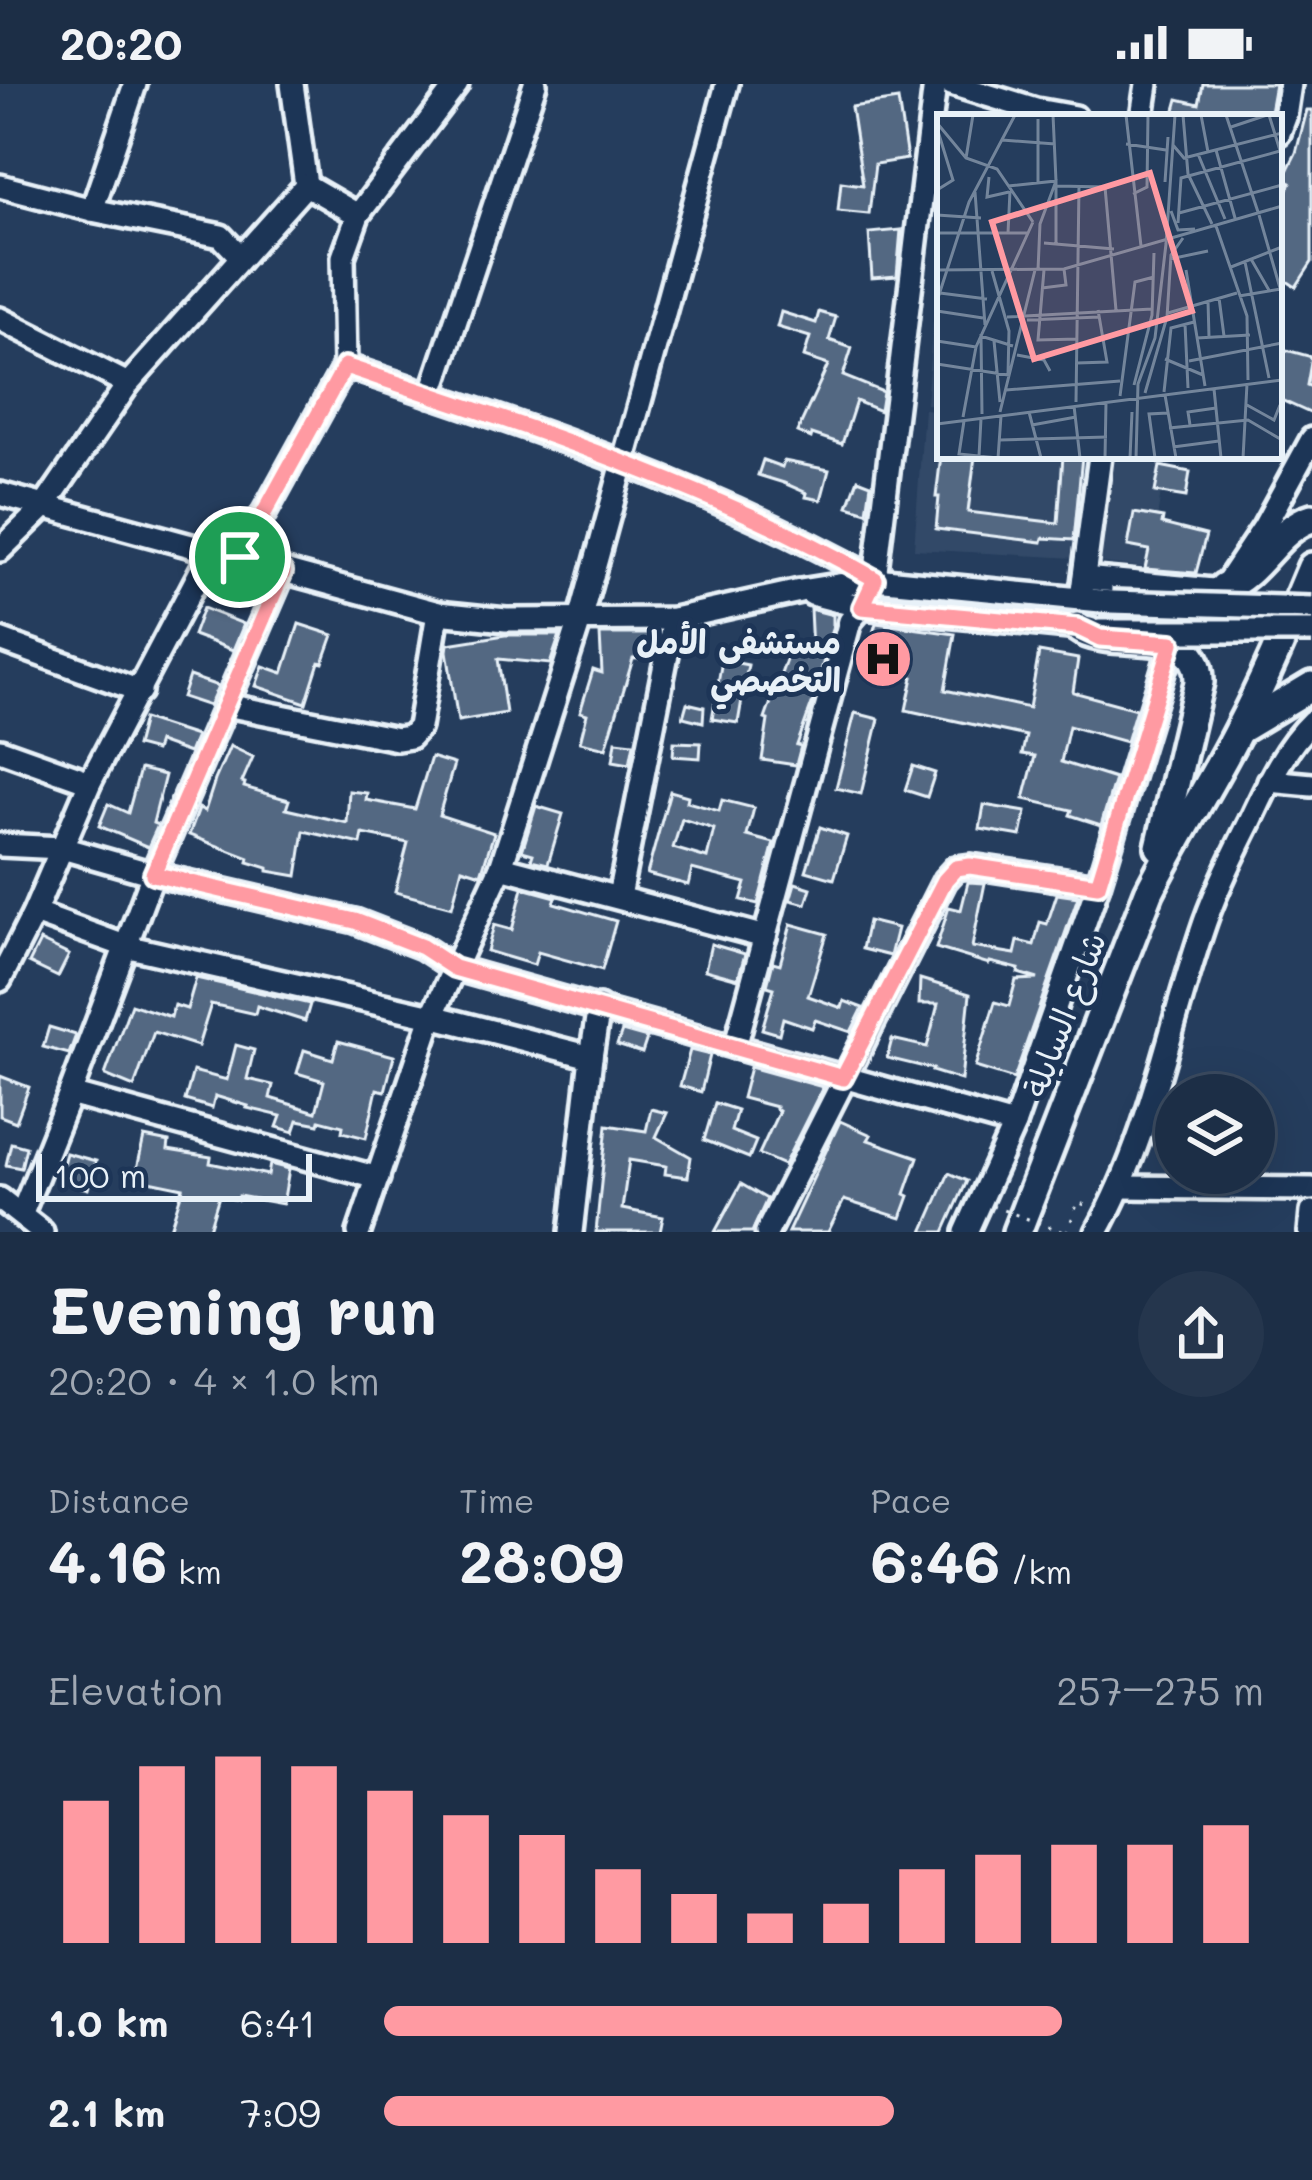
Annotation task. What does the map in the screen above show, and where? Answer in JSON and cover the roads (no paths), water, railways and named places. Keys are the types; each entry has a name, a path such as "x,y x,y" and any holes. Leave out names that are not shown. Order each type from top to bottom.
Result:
{"main road":[{"path":"1223,587 1250,573 1290,529 1312,518"},
{"name":"شارع السايلة","path":"1017,1232 1149,892 1239,730 1312,567"},
{"path":"1085,609 1100,638 1172,643 1196,662 1199,682 1149,892"},
{"path":"1239,730 1312,686"}],"street":[{"path":"92,210 135,84"},
{"path":"292,84 306,185"},
{"path":"240,557 345,366 343,257 358,215 457,84"},
{"path":"431,394 535,84"},
{"path":"359,1232 433,1016 501,866 580,620 728,84"},
{"path":"735,1047 850,621 875,579 935,84"},
{"path":"951,84 1059,114"},
{"path":"1143,114 1148,84"},
{"path":"1282,125 1290,84"},
{"path":"306,185 358,215"},
{"path":"0,550 43,508 128,384 306,185"},
{"path":"0,186 221,236 240,256"},
{"path":"0,320 128,384"},
{"path":"345,366 622,463 757,519 875,579"},
{"path":"800,591 862,607 1085,609 1213,590 1223,587 1264,527 1312,439"},
{"path":"1085,609 1100,459"},
{"path":"0,494 438,613 506,620 674,619 875,579 1085,609 1312,631"},
{"path":"0,980 90,782 212,550"},
{"path":"22,1213 153,874 283,572"},
{"path":"1085,609 1111,602 1312,608"},
{"path":"226,705 397,739 410,736 419,727 438,613"},
{"path":"619,896 674,619"},
{"path":"0,640 140,692"},
{"path":"966,1232 1014,1126 1098,885 1172,643"},
{"path":"1097,1232 1141,1136 1206,920 1269,781 1312,721"},
{"path":"0,750 90,782"},
{"path":"1269,781 1312,784"},
{"path":"0,845 62,848 355,921 406,940 454,968 1014,1126"},
{"path":"501,866 765,937"},
{"path":"767,1232 945,880 956,868 970,866 1098,885"},
{"path":"34,913 125,946 591,1057"},
{"path":"571,1232 599,1007"},
{"path":"70,1094 378,1178"},
{"path":"1121,1186 1312,1189"},
{"path":"0,1199 42,1232"},
{"path":"1310,1232 1312,1212"}],"place":[{"name":"مستشفى الأمل التخصصي","path":"883,659"}]}
